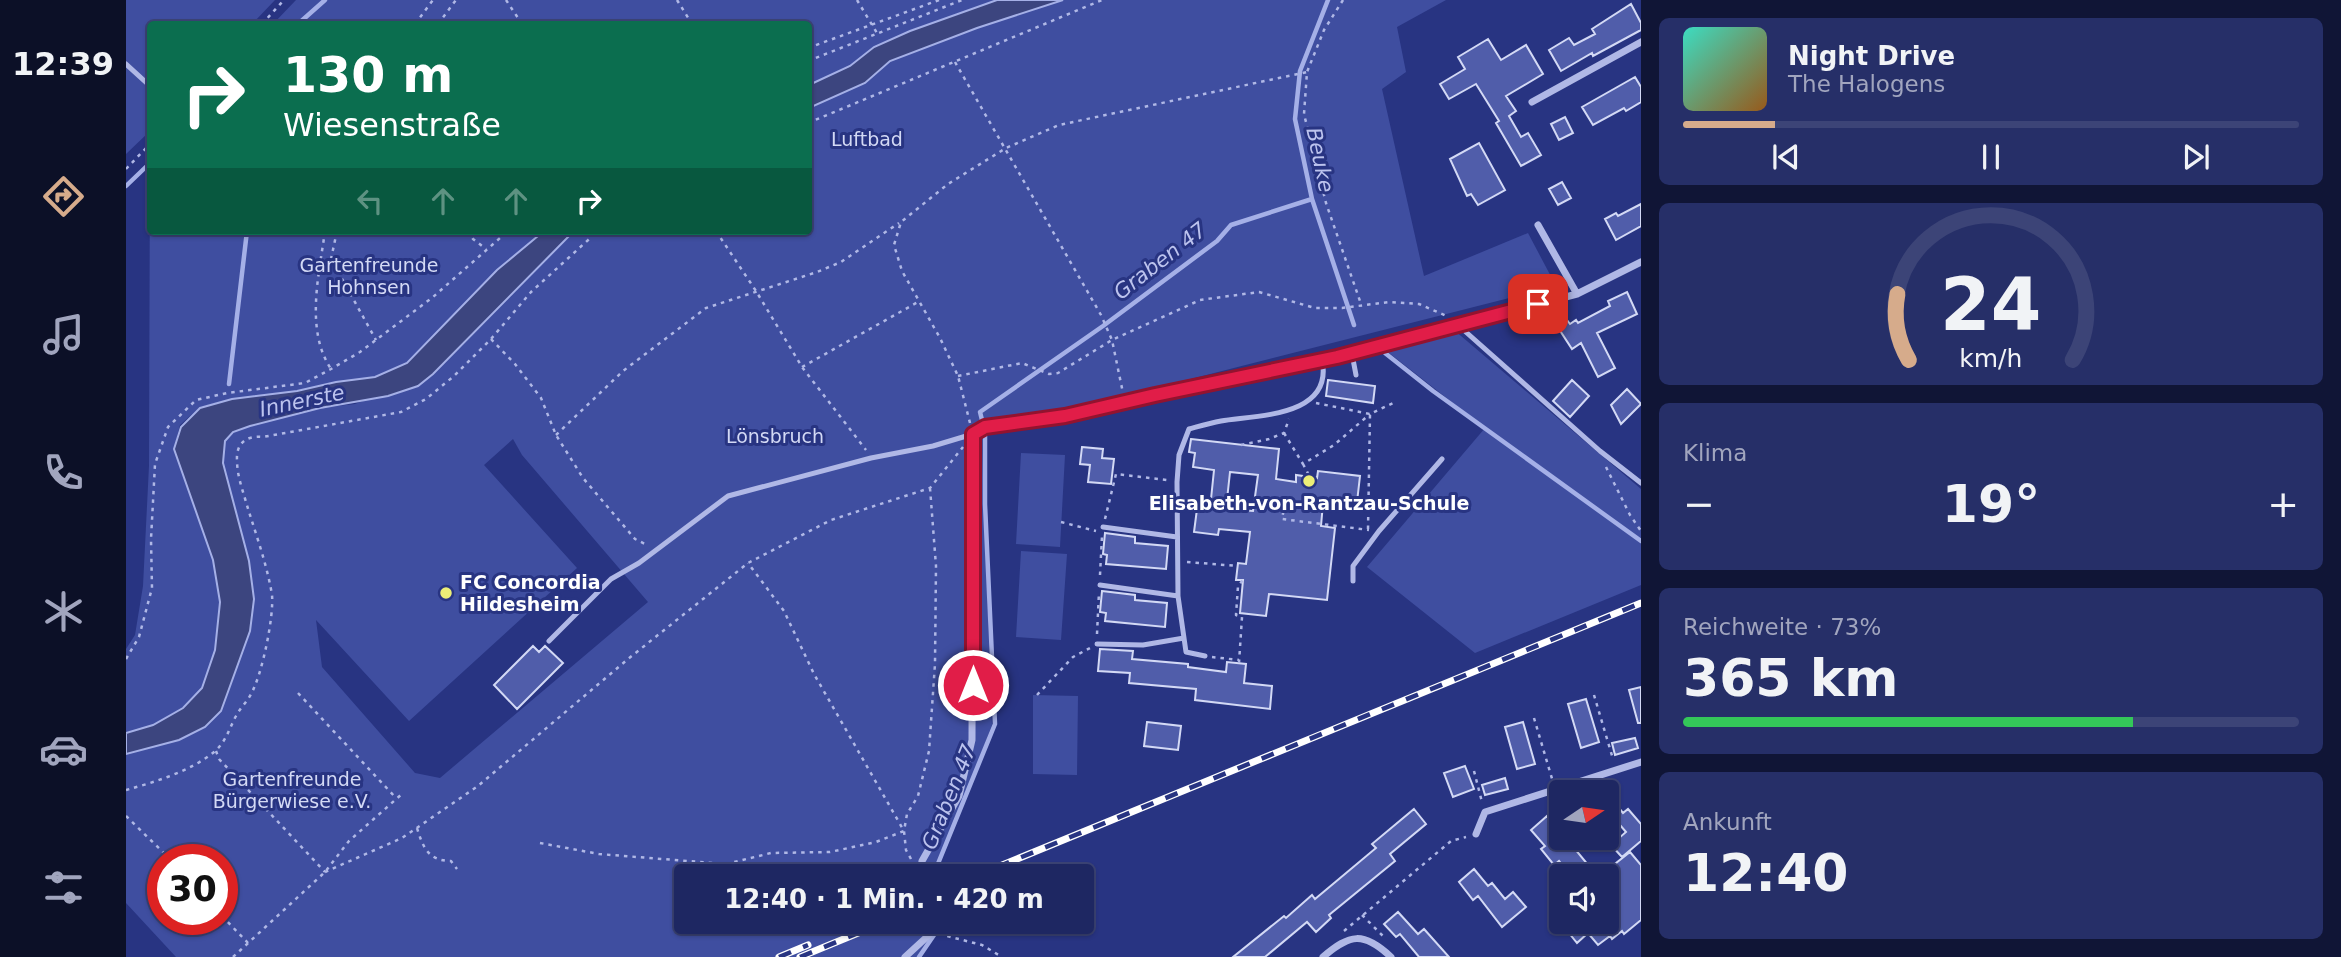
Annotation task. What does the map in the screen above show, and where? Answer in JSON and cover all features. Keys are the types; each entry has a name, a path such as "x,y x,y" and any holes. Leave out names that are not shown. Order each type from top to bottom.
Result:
{"street":[{"path":"1532,102 1641,42"},
{"path":"1538,225 1577,294"},
{"path":"922,864 959,796 972,740 973,434 985,427 1065,416 1352,354 1577,294 1641,262"},
{"path":"1584,780 1641,762"},
{"path":"1476,834 1485,812 1549,791"},
{"path":"905,957 929,934"},
{"path":"1323,957 1343,940 1356,938 1375,943 1391,957"}],"lane":[{"path":"126,64 147,83"},
{"path":"1458,325 1600,451 1641,483"},
{"path":"1352,354 1356,375"},
{"path":"1205,656 1186,652 1178,596 1177,482 1179,455 1189,429 1220,421 1260,418 1293,409 1319,390 1325,372 1322,360"},
{"path":"549,641 611,579 639,563 729,496 973,434"},
{"path":"1353,580 1353,566 1379,531 1442,459"},
{"path":"1103,527 1177,537"},
{"path":"1100,584 1178,596"},
{"path":"1097,644 1143,645 1184,638"}],"path":[{"path":"265,21 284,0"},
{"path":"417,21 433,0"},
{"path":"440,21 456,0"},
{"path":"506,0 520,21"},
{"path":"677,0 690,21"},
{"path":"857,0 877,33"},
{"path":"812,47 939,0"},
{"path":"812,59 962,0"},
{"path":"812,121 1102,0"},
{"path":"1343,0 1324,30 1307,72 1304,114 1326,203 1361,304"},
{"path":"955,62 1101,315 1112,340 1122,383"},
{"path":"556,435 623,371 706,307 841,262 901,222 948,184 1006,148 1059,125 1307,72"},
{"path":"126,169 147,147"},
{"path":"324,872 402,838 478,786 747,563 831,520 930,488 973,434 958,376 902,271 894,245 901,222"},
{"path":"325,235 316,328 321,353 331,369"},
{"path":"336,235 331,259 376,340"},
{"path":"470,235 486,249"},
{"path":"126,659 139,636 152,588 151,539 155,464 168,427 196,400 227,393 305,383 331,369 376,340 433,297 503,235"},
{"path":"126,790 201,761 216,751 225,741 236,714 250,696 259,677 272,611 272,596 237,473 236,456 244,439 252,435 263,437 401,412 426,399 454,376 491,339 531,292 594,235"},
{"path":"719,235 802,367 871,458"},
{"path":"958,376 1022,363 1049,374 1058,373 1112,340 1200,300 1259,292 1315,308 1342,308 1389,302 1419,304 1444,314 1458,325"},
{"path":"802,367 918,301"},
{"path":"491,339 515,364 541,398 556,435 583,478 635,539 657,549"},
{"path":"1308,400 1319,405 1370,414"},
{"path":"1303,464 1334,445 1370,414 1393,403"},
{"path":"1241,445 1284,433 1293,409"},
{"path":"1368,529 1370,414"},
{"path":"1284,433 1310,477"},
{"path":"1600,451 1611,481 1641,531"},
{"path":"1103,527 1116,474 1177,482"},
{"path":"914,864 906,850 904,831 907,814 918,796 929,751 934,664 936,566 930,488"},
{"path":"1285,503 1282,519 1379,531"},
{"path":"1037,695 1073,657 1097,644 1102,532 1061,522"},
{"path":"1177,561 1238,566"},
{"path":"747,563 784,611 814,674 904,831"},
{"path":"1205,656 1239,662 1242,617 1236,615 1238,586 1243,580"},
{"path":"298,694 396,798"},
{"path":"1594,695 1616,770"},
{"path":"1534,718 1552,780"},
{"path":"216,751 219,759 324,872"},
{"path":"1474,771 1485,812"},
{"path":"233,957 324,872 349,841 402,793"},
{"path":"126,816 155,844"},
{"path":"417,828 421,843 430,856 441,861 451,861 457,869"},
{"path":"540,843 599,854 726,864 771,853 830,852 876,842 904,831"},
{"path":"1343,940 1344,931 1451,841 1476,834"},
{"path":"238,933 248,943"},
{"path":"939,934 982,944 1002,957"}],"green space":[{"path":"126,0 275,0 255,21 147,21 147,134 126,154"},
{"path":"296,0 997,0 874,47 850,66 812,84 812,21 276,21"},
{"name":"Lönsbruch","path":"1063,0 1446,0 1397,27 1406,72 1382,89 1424,276 1528,233 1556,286 1077,408 981,422 992,725 939,864 674,864 674,934 933,934 921,957 176,957 156,935 238,935 238,844 147,844 147,926 126,903 126,754 179,740 254,599 249,561 223,463 225,441 233,432 250,426 320,408 355,404 433,374 570,235 812,235 812,107 865,83 890,61 977,28","holes":["513,439 522,455 648,602 440,778 415,773 322,667 316,620 409,721 577,568 484,465"]},
{"name":"Gartenfreunde Hohnsen","path":"150,235 539,235 497,270 407,363 375,377 232,399 200,407 180,425 174,449 213,560 220,602 215,650 202,688 183,708 153,725 126,733 126,649 135,635 143,586 149,466"},
{"path":"1454,330 1641,489 1641,585 1475,653 1367,567 1485,428 1384,349"},
{"path":"1021,453 1065,455 1060,547 1016,544"},
{"path":"1021,551 1067,554 1061,640 1016,637"},
{"path":"1033,695 1078,696 1077,775 1033,774"}],"water":[{"path":"997,0 1063,0 977,28 890,61 865,83 812,107 812,84 850,66 874,47"},
{"name":"Innerste","path":"539,235 570,235 418,386 388,396 320,408 250,426 233,432 225,441 223,463 249,561 254,599 250,631 221,711 205,727 179,740 126,754 126,733 153,725 183,708 202,688 215,650 220,602 213,560 174,449 181,427 200,408 232,399 375,377 407,363 497,270"}],"building":[{"path":"1631,4 1641,23 1641,30 1561,71 1549,50 1569,38 1574,45 1595,34 1592,29"},
{"path":"1488,39 1501,60 1526,45 1543,74 1506,96 1516,111 1509,116 1521,137 1528,133 1541,155 1521,166 1496,123 1499,121 1476,84 1449,99 1440,84 1465,69 1458,57"},
{"path":"1635,77 1641,87 1641,102 1593,125 1582,107"},
{"path":"1565,117 1573,133 1559,140 1551,124"},
{"path":"1479,143 1505,190 1478,205 1471,194 1467,196 1450,159"},
{"path":"1562,182 1571,198 1558,205 1549,189"},
{"path":"1641,204 1641,226 1616,240 1605,219 1616,213 1618,216"},
{"path":"1627,292 1637,314 1597,333 1615,368 1598,377 1581,343 1572,349 1557,326 1567,320 1570,324 1576,320 1578,323 1610,306 1608,301"},
{"path":"1328,380 1375,386 1373,403 1326,396"},
{"path":"1572,380 1589,396 1570,417 1553,401"},
{"path":"1627,389 1641,404 1621,424 1611,405"},
{"path":"1191,439 1279,449 1276,479 1296,482 1296,475 1317,478 1318,471 1360,476 1357,502 1345,500 1344,505 1323,503 1321,526 1335,528 1327,600 1269,594 1266,616 1240,613 1243,580 1236,580 1238,563 1246,564 1250,532 1219,529 1218,535 1194,532 1197,509 1203,509 1204,499 1211,499 1214,470 1193,467 1195,453 1189,452","holes":["1230,472 1258,475 1253,511 1226,509"]},
{"path":"1082,447 1103,449 1102,458 1114,459 1111,484 1088,482 1090,465 1080,464"},
{"path":"1105,533 1135,537 1135,543 1168,546 1166,569 1106,564 1107,555 1103,554"},
{"path":"1102,591 1135,595 1135,600 1167,603 1165,627 1105,621 1106,613 1100,612"},
{"path":"533,646 539,652 545,646 563,663 517,709 494,685"},
{"path":"1100,649 1133,651 1132,659 1188,664 1188,667 1226,672 1227,662 1246,664 1244,683 1272,686 1270,709 1195,700 1196,689 1129,683 1130,673 1098,671"},
{"path":"1641,687 1641,723 1638,723 1629,690"},
{"path":"1586,699 1599,742 1581,748 1568,704"},
{"path":"1147,722 1181,726 1178,750 1144,746"},
{"path":"1523,722 1535,764 1517,769 1505,727"},
{"path":"1635,738 1638,748 1615,755 1612,743"},
{"path":"1465,766 1474,789 1453,797 1444,773"},
{"path":"1505,778 1508,789 1485,795 1482,785"},
{"path":"1619,808 1623,813 1628,809 1641,824 1641,841 1622,857 1616,850 1619,850 1619,838 1626,832 1619,824"},
{"path":"1414,809 1426,824 1390,854 1395,861 1329,915 1331,918 1316,932 1307,922 1265,957 1233,957 1312,895 1315,899 1376,848 1372,844"},
{"path":"1547,816 1549,850 1576,850 1587,864 1561,864 1559,861 1553,864 1541,849 1545,846 1531,830"},
{"path":"1630,852 1641,865 1641,920 1624,934 1622,931 1619,933 1619,864 1615,864"},
{"path":"1474,869 1488,886 1492,883 1505,899 1513,892 1526,907 1502,927 1478,896 1473,900 1459,882"},
{"path":"1398,912 1418,934 1424,929 1449,957 1419,957 1400,934 1396,937 1384,924"},
{"path":"1570,934 1587,934 1577,943"},
{"path":"1589,934 1618,934 1612,939 1610,936 1598,945"}],"waterway":[{"path":"301,21 325,0"},
{"name":"Beuke","path":"1328,0 1300,71 1295,119 1312,199 1354,325"},
{"path":"126,186 147,166"},
{"name":"Graben 47","path":"983,424 980,412 1103,326 1217,241 1231,225 1312,199"},
{"path":"229,384 247,235"},
{"name":"Beuke","path":"1385,353 1433,391 1641,541"},
{"name":"Graben 47","path":"938,864 995,724 985,504 985,436"},
{"name":"Graben 47","path":"919,957 934,934"}],"railway":[{"path":"1005,864 1641,603"},
{"path":"800,957 856,934"},
{"path":"779,957 808,945"}],"place":[{"name":"Elisabeth-von-Rantzau-Schule","path":"1309,481"},
{"name":"FC Concordia Hildesheim","path":"446,593"}],"route":[{"path":"973,685 973,434 985,427 1065,416 1337,357 1538,304"}],"park label":[{"name":"Luftbad","path":"867,139"},
{"name":"Gartenfreunde Bürgerwiese e.V.","path":"292,790"}]}
